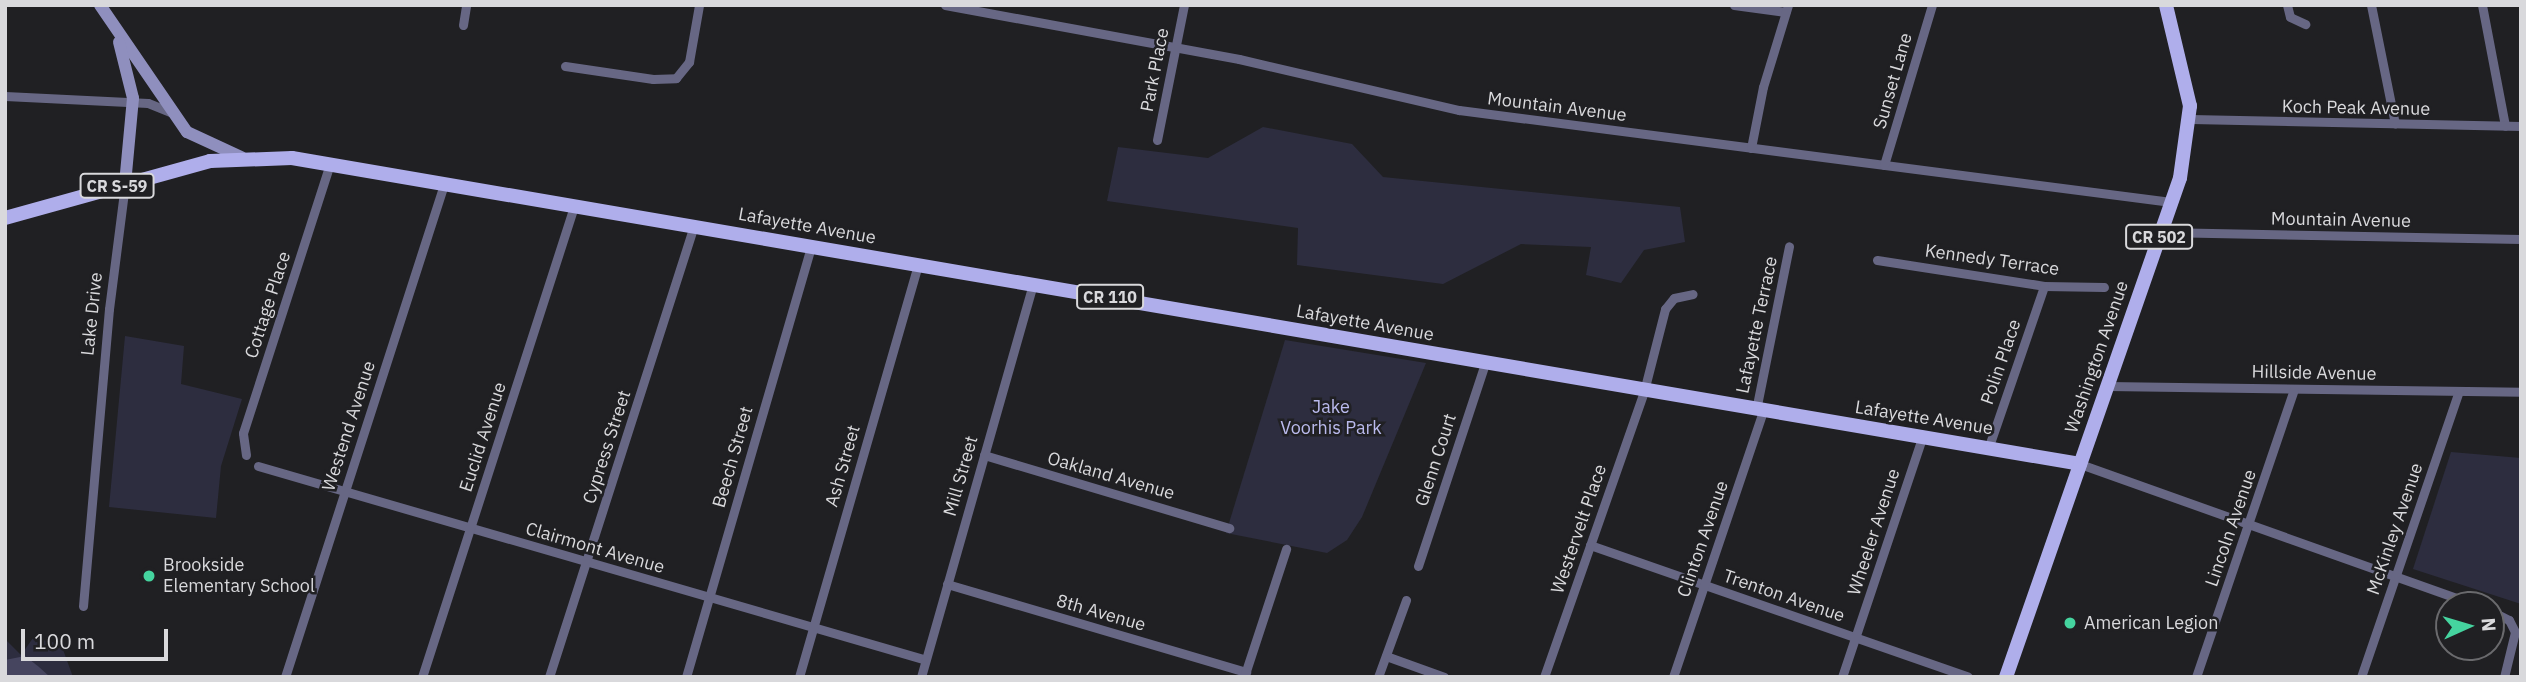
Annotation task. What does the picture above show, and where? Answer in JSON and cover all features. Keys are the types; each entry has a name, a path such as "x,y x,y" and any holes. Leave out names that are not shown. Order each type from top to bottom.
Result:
{"main road":[{"name":"CR 110","path":"100,5 170,112 198,141 236,157"},
{"name":"Washington Avenue","path":"2006,677 2171,202 2191,119 2166,5"},
{"name":"Lake Drive","path":"115,28 133,105 125,184"},
{"name":"CR S-59","path":"5,218 125,184 236,157"},
{"name":"Lafayette Avenue","path":"236,157 330,164 2080,464"}],"street":[{"path":"463,25 466,5"},
{"path":"565,66 653,79 676,78 689,62 699,5"},
{"name":"Mountain Avenue","path":"945,5 1176,47 1459,110 2171,202"},
{"name":"Park Place","path":"1157,140 1184,5"},
{"path":"1734,5 1787,9 1751,148"},
{"name":"Sunset Lane","path":"1884,165 1932,5"},
{"path":"2287,5 2290,17 2305,24"},
{"path":"2371,5 2395,124"},
{"path":"2482,5 2505,126"},
{"path":"5,96 133,105 155,104 170,112"},
{"name":"Koch Peak Avenue","path":"2191,119 2521,126"},
{"name":"Cottage Place","path":"246,455 243,433 330,164"},
{"name":"Lake Drive","path":"83,606 109,309 125,184"},
{"name":"Westend Avenue","path":"285,677 444,184"},
{"name":"Euclid Avenue","path":"422,677 574,206"},
{"name":"Cypress Street","path":"549,677 694,226"},
{"name":"Mountain Avenue","path":"2161,232 2521,239"},
{"name":"Beech Street","path":"686,677 811,246"},
{"name":"Lafayette Terrace","path":"1759,410 1789,246"},
{"name":"Kennedy Terrace","path":"1877,260 2044,286 2104,287"},
{"name":"Ash Street","path":"799,677 918,264"},
{"name":"Mill Street","path":"921,677 923,659 1033,284"},
{"name":"Polin Place","path":"1988,449 2044,286"},
{"name":"Westervelt Place","path":"1544,677 1644,391 1665,309 1674,298 1693,294"},
{"name":"Glenn Court","path":"1418,566 1485,364"},
{"name":"Hillside Avenue","path":"2107,386 2521,392"},
{"name":"Lincoln Avenue","path":"2196,677 2294,389"},
{"name":"McKinley Avenue","path":"2361,677 2459,391"},
{"name":"Clinton Avenue","path":"1673,677 1759,410"},
{"name":"Wheeler Avenue","path":"1842,677 1922,438"},
{"name":"Oakland Avenue","path":"984,456 1230,528"},
{"name":"Lafayette Avenue","path":"2080,464 2435,591"},
{"name":"Clairmont Avenue","path":"258,466 923,659"},
{"name":"Trenton Avenue","path":"1590,545 1968,677"},
{"path":"1245,674 1286,549"},
{"name":"8th Avenue","path":"947,584 1245,674"},
{"path":"1378,677 1406,600"},
{"path":"2504,677 2515,632 2505,618"},
{"path":"1386,656 1444,677"}],"green space":[{"path":"1263,127 1352,144 1383,177 1680,207 1685,242 1644,250 1621,283 1586,275 1591,247 1521,244 1443,284 1297,265 1298,228 1107,201 1118,147 1208,158"},
{"path":"125,336 184,346 181,384 242,399 221,466 216,518 109,507"},
{"name":"Jake Voorhis Park","path":"1285,340 1426,363 1362,517 1347,540 1327,553 1226,533"},
{"path":"2451,452 2521,458 2521,604 2505,599 2505,591 2481,591 2413,569"},
{"path":"33,638 61,644 73,677 5,677 5,639 21,655"}],"shaded area":[{"path":"25,656 50,677 5,677 5,660"}],"place":[{"name":"Brookside Elementary School","path":"149,576"},
{"name":"American Legion","path":"2070,623"}]}
